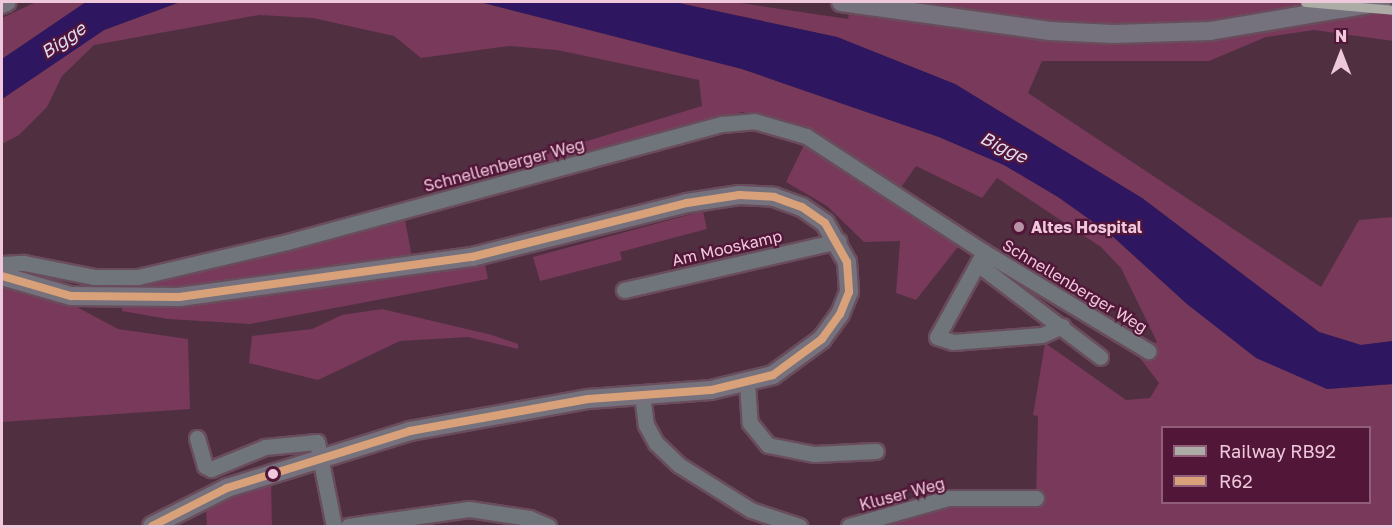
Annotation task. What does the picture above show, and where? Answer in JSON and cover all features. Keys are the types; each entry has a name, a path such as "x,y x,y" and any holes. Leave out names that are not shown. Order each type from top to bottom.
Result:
{"main road":[{"path":"2,4 7,2"},
{"path":"841,2 1050,31 1210,31 1382,2"},
{"path":"2,276 71,296 179,297 472,257 687,203 739,195 774,197 802,207 825,223 838,241 850,274 840,314 822,339 795,362 747,384 642,394 470,419 323,455 227,488 152,526"}],"street":[{"name":"Schnellenberger Weg","path":"2,264 24,263 94,277 138,277 287,242 742,121 766,122 806,136 982,259 1100,357"},
{"name":"Am Mooskamp","path":"624,290 838,241"},
{"name":"Schnellenberger Weg","path":"982,259 939,325 937,337 944,342 1042,335 1062,326"},
{"name":"Schnellenberger Weg","path":"982,259 1148,351"},
{"path":"747,384 750,423 768,445 814,454 876,451"},
{"path":"642,394 651,434 679,465 751,510 799,526"},
{"path":"197,438 205,466 211,469 250,451 302,441 317,442 323,455 334,526"},
{"name":"Kluser Weg","path":"849,526 948,498 1036,498"},
{"path":"348,526 469,509 529,518 548,526"}],"shaded area":[{"path":"36,2 86,2 2,59 2,18"},
{"path":"180,2 480,2 742,69 939,137 1004,165 1058,197 1109,233 1187,304 1256,357 1327,389 1393,384 1393,526 849,526 921,505 1036,498 1038,416 1033,415 1045,343 1126,400 1150,398 1159,383 1137,354 1157,342 1121,268 1101,247 997,178 982,198 916,166 900,189 808,129 742,112 529,169 528,159 702,106 699,80 557,50 509,46 421,58 394,36 313,18 259,15 94,45 62,76 47,107 19,135 2,144 2,99 104,30"},
{"path":"674,2 734,2 848,19 851,2 1393,2 1393,41 1314,30 1266,37 1209,61 1042,61 1028,93 1321,287 1359,220 1393,217 1393,341 1361,345 1319,332 1142,198 955,84 837,37"},
{"path":"804,145 961,243 916,300 896,293 900,241 864,242 827,206 786,182"},
{"path":"703,211 707,229 620,252 622,260 540,281 533,257"},
{"path":"405,220 412,257 181,290 138,290 138,283"},
{"path":"485,264 488,279 250,324 168,319 122,311 122,306 177,306"},
{"path":"2,286 75,306 118,329 188,339 190,409 2,422"},
{"path":"382,309 492,335 518,344 518,349 468,337 400,341 318,380 249,363 252,336 312,329 342,315"},
{"path":"271,480 272,526 207,526 206,509"}],"water":[{"name":"Bigge","path":"86,2 180,2 104,30 2,99 2,59"},
{"name":"Bigge","path":"480,2 674,2 837,37 955,84 1142,198 1319,332 1361,345 1393,341 1393,384 1327,389 1256,358 1187,304 1109,233 1058,197 1004,165 939,137 742,69"}],"rail line":[{"name":"RB92","path":"1305,2 1394,10"}],"transit line":[{"name":"R62","path":"2,276 71,296 179,297 472,257 687,203 739,195 774,197 802,207 825,223 847,262 849,292 840,314 822,339 773,375 711,390 588,399 410,431 227,488 152,526"}],"place":[{"name":"Altes Hospital","path":"1019,227"}]}
